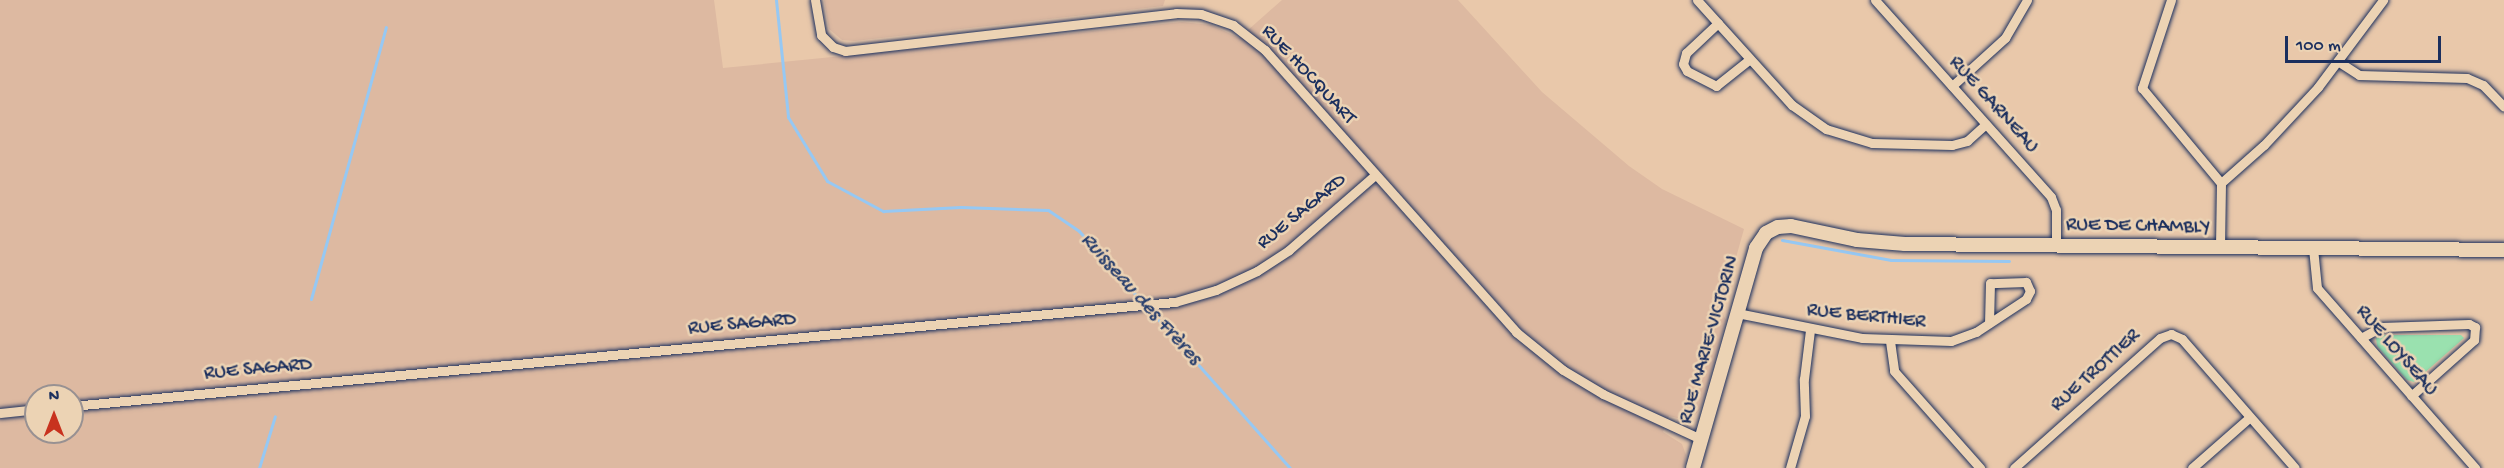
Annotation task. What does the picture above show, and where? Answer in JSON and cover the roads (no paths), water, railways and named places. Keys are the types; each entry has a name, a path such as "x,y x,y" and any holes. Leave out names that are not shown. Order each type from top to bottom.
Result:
{"street":[{"name":"RUE HOCQUART","path":"815,0 821,34 833,47 845,51 1176,13 1217,19 1260,45 1490,305 1530,345 1603,394 1701,439"},
{"path":"1697,0 1805,116 1850,137 1883,144 1956,145 1986,124"},
{"name":"RUE GARNEAU","path":"1875,0 2053,200 2056,245"},
{"path":"1952,86 2005,38 2027,0"},
{"path":"2171,0 2144,77 2143,91 2221,183 2220,247"},
{"path":"2221,183 2264,145 2339,62 2382,2 2371,0"},
{"path":"1718,24 1686,53 1683,61 1688,71 1716,86 1750,59"},
{"path":"2339,62 2359,75 2467,78 2483,86 2504,107"},
{"name":"RUE SAGARD","path":"84,405 1175,302 1216,290 1257,271 1288,250 1375,175"},
{"name":"RUE DE CHAMBLY","path":"1773,228 1791,226 1857,240 1905,244 2504,250"},
{"name":"RUE MARIE-VICTORIN","path":"1693,468 1758,244 1773,228"},
{"name":"RUE LOYSEAU","path":"2313,248 2315,285 2475,468"},
{"name":"RUE BERTHIER","path":"1737,313 1810,330 1890,341 1951,341 1989,323 2028,298 2030,289 2026,282 1990,283 1989,323"},
{"path":"2361,338 2381,327 2469,324 2475,327 2474,340 2411,396"},
{"path":"1790,468 1805,416 1804,379 1810,330"},
{"name":"RUE TROTTIER","path":"2014,468 2168,334 2182,339 2250,417"},
{"path":"1890,341 1894,371 1980,468"},
{"path":"0,412 24,410"},
{"path":"2192,468 2250,417 2295,468"}],"waterway":[{"name":"Ruisseau des Frères","path":"776,0 788,117 827,181 883,211 961,207 1048,210 1079,231 1142,302"},
{"path":"311,299 386,27"},
{"path":"1782,240 1891,260 2009,261"},
{"name":"Ruisseau des Frères","path":"1147,307 1290,468"},
{"path":"259,468 275,416"}]}
